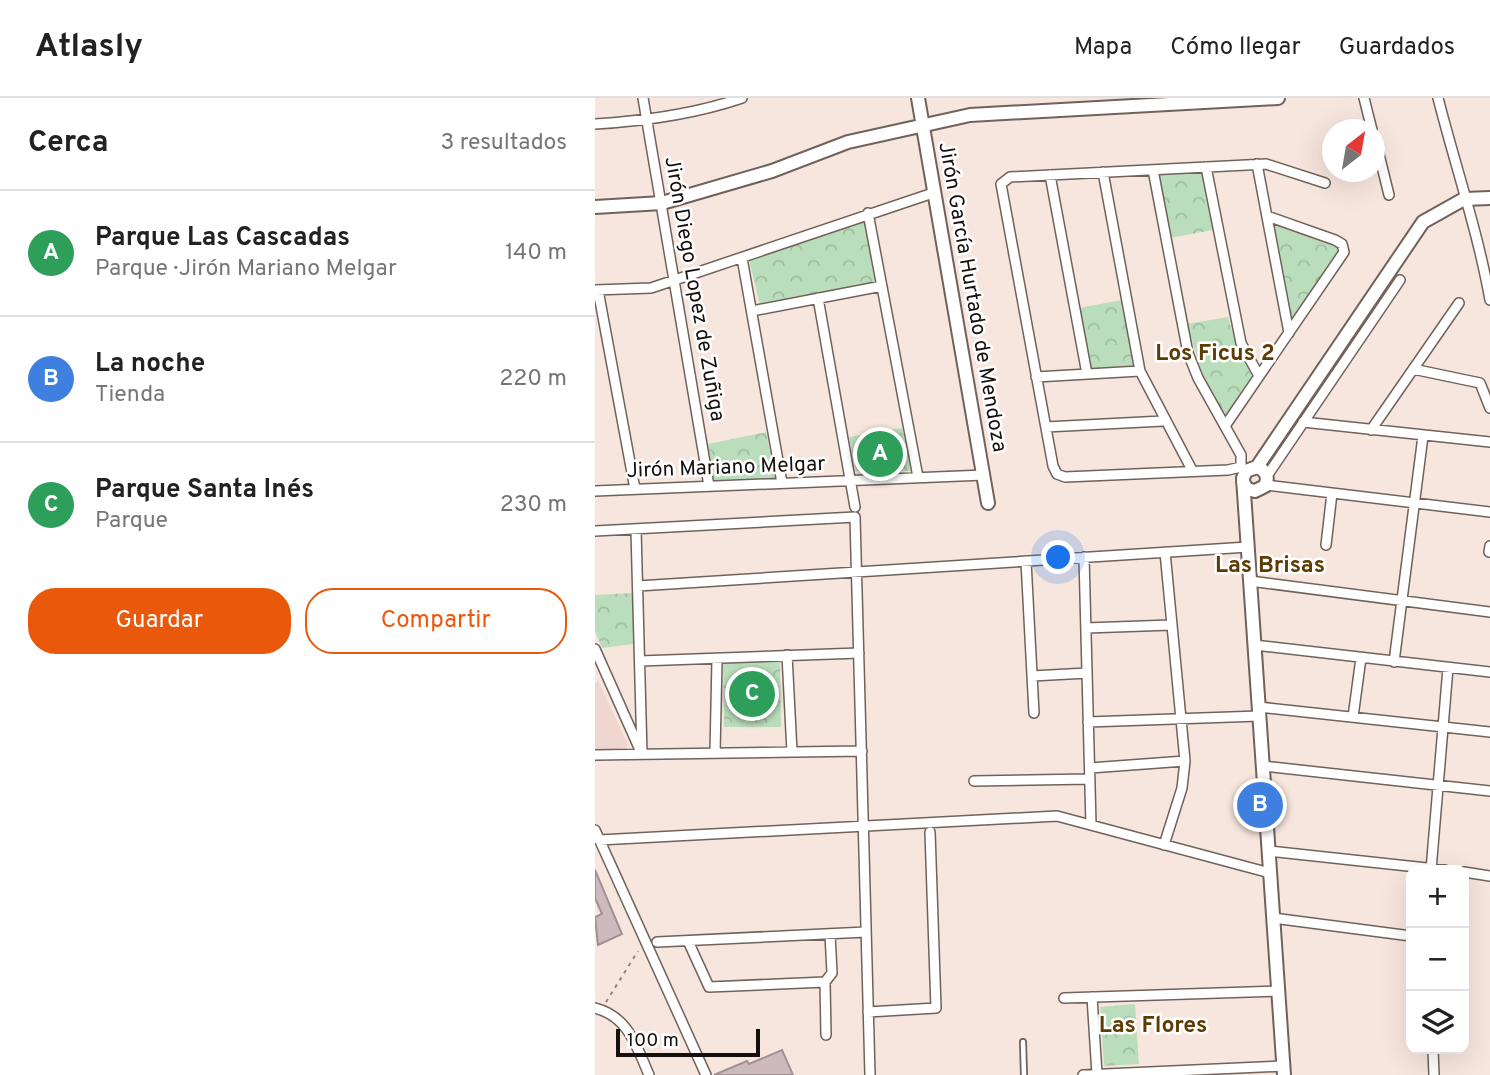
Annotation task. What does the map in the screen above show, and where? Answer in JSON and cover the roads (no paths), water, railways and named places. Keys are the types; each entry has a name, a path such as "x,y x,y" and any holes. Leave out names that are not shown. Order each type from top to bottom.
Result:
{"street":[{"name":"Jirón Diego Lopez de Zuñiga","path":"643,98 709,486"},
{"path":"595,124 647,120 743,98"},
{"name":"Jirón García Hurtado de Mendoza","path":"918,98 988,503"},
{"path":"595,206 662,203 772,171 848,142 970,114 1197,100 1278,98"},
{"path":"1364,98 1369,119"},
{"path":"1438,98 1464,199 1486,259 1490,300"},
{"path":"1257,164 1289,333"},
{"path":"1325,183 1276,166 1257,164 1010,177 1000,187 1053,466 1061,476 1228,470 1332,492 1490,512"},
{"path":"1206,167 1241,343 1259,376"},
{"path":"1153,170 1188,353 1198,378 1254,477"},
{"path":"1103,172 1140,371 1163,421 1192,470"},
{"path":"1050,175 1087,374"},
{"path":"1385,180 1389,195"},
{"path":"635,489 596,290 651,288 868,213 933,194"},
{"path":"1083,1075 1284,1071 1245,508 1254,477 1419,227 1464,199 1490,198"},
{"path":"868,213 918,477"},
{"path":"1225,426 1341,257 1343,248 1335,240 1267,216"},
{"path":"742,258 782,483"},
{"path":"1254,477 1303,422 1400,280"},
{"path":"752,311 882,286"},
{"path":"818,298 855,507"},
{"path":"1371,430 1459,303"},
{"path":"1413,369 1480,383 1490,408"},
{"path":"1036,377 1140,371"},
{"path":"1046,427 1163,421"},
{"path":"1303,422 1490,442"},
{"path":"1394,662 1423,436"},
{"name":"Jirón Mariano Melgar","path":"595,491 983,475"},
{"path":"1326,545 1332,492"},
{"path":"595,531 855,517 870,1075"},
{"path":"636,530 642,754"},
{"path":"1489,552 1490,546"},
{"path":"638,586 1248,547"},
{"path":"1164,845 1182,788 1185,761 1165,552"},
{"path":"1084,558 1091,825"},
{"path":"1026,561 1034,713"},
{"path":"1250,581 1490,612"},
{"path":"1086,628 1171,625"},
{"path":"1254,645 1490,672"},
{"path":"595,649 642,754"},
{"path":"640,662 859,653"},
{"path":"787,654 792,752"},
{"path":"1353,717 1361,658"},
{"path":"715,753 716,660"},
{"path":"1431,865 1448,668"},
{"path":"1032,676 1087,674"},
{"path":"1088,722 1180,719 1259,711 1353,717 1490,732"},
{"path":"595,755 862,751"},
{"path":"1090,768 1185,761"},
{"path":"1263,766 1490,792"},
{"path":"974,781 1090,779"},
{"path":"706,1075 596,837 1057,816 1270,873"},
{"path":"869,1012 936,1008 930,832"},
{"path":"1269,851 1406,866"},
{"path":"1469,874 1490,876"},
{"path":"1273,918 1406,935"},
{"path":"657,942 866,932"},
{"path":"826,1035 825,982 832,973 830,934"},
{"path":"688,941 709,988 825,982"},
{"path":"1064,998 1278,991"},
{"path":"1092,997 1097,1074"},
{"path":"598,1008 622,1022 632,1035 649,1075"},
{"path":"1433,1054 1434,1075"}],"lane":[{"path":"1023,1042 1024,1075"}],"place":[{"name":"Parque Las Cascadas","path":"880,454"},
{"name":"Parque Santa Inés","path":"752,694"},
{"name":"La noche","path":"1260,805"}],"district":[{"name":"Los Ficus 2","path":"1215,354"},
{"name":"Las Brisas","path":"1270,566"},
{"name":"Las Flores","path":"1153,1026"}]}
